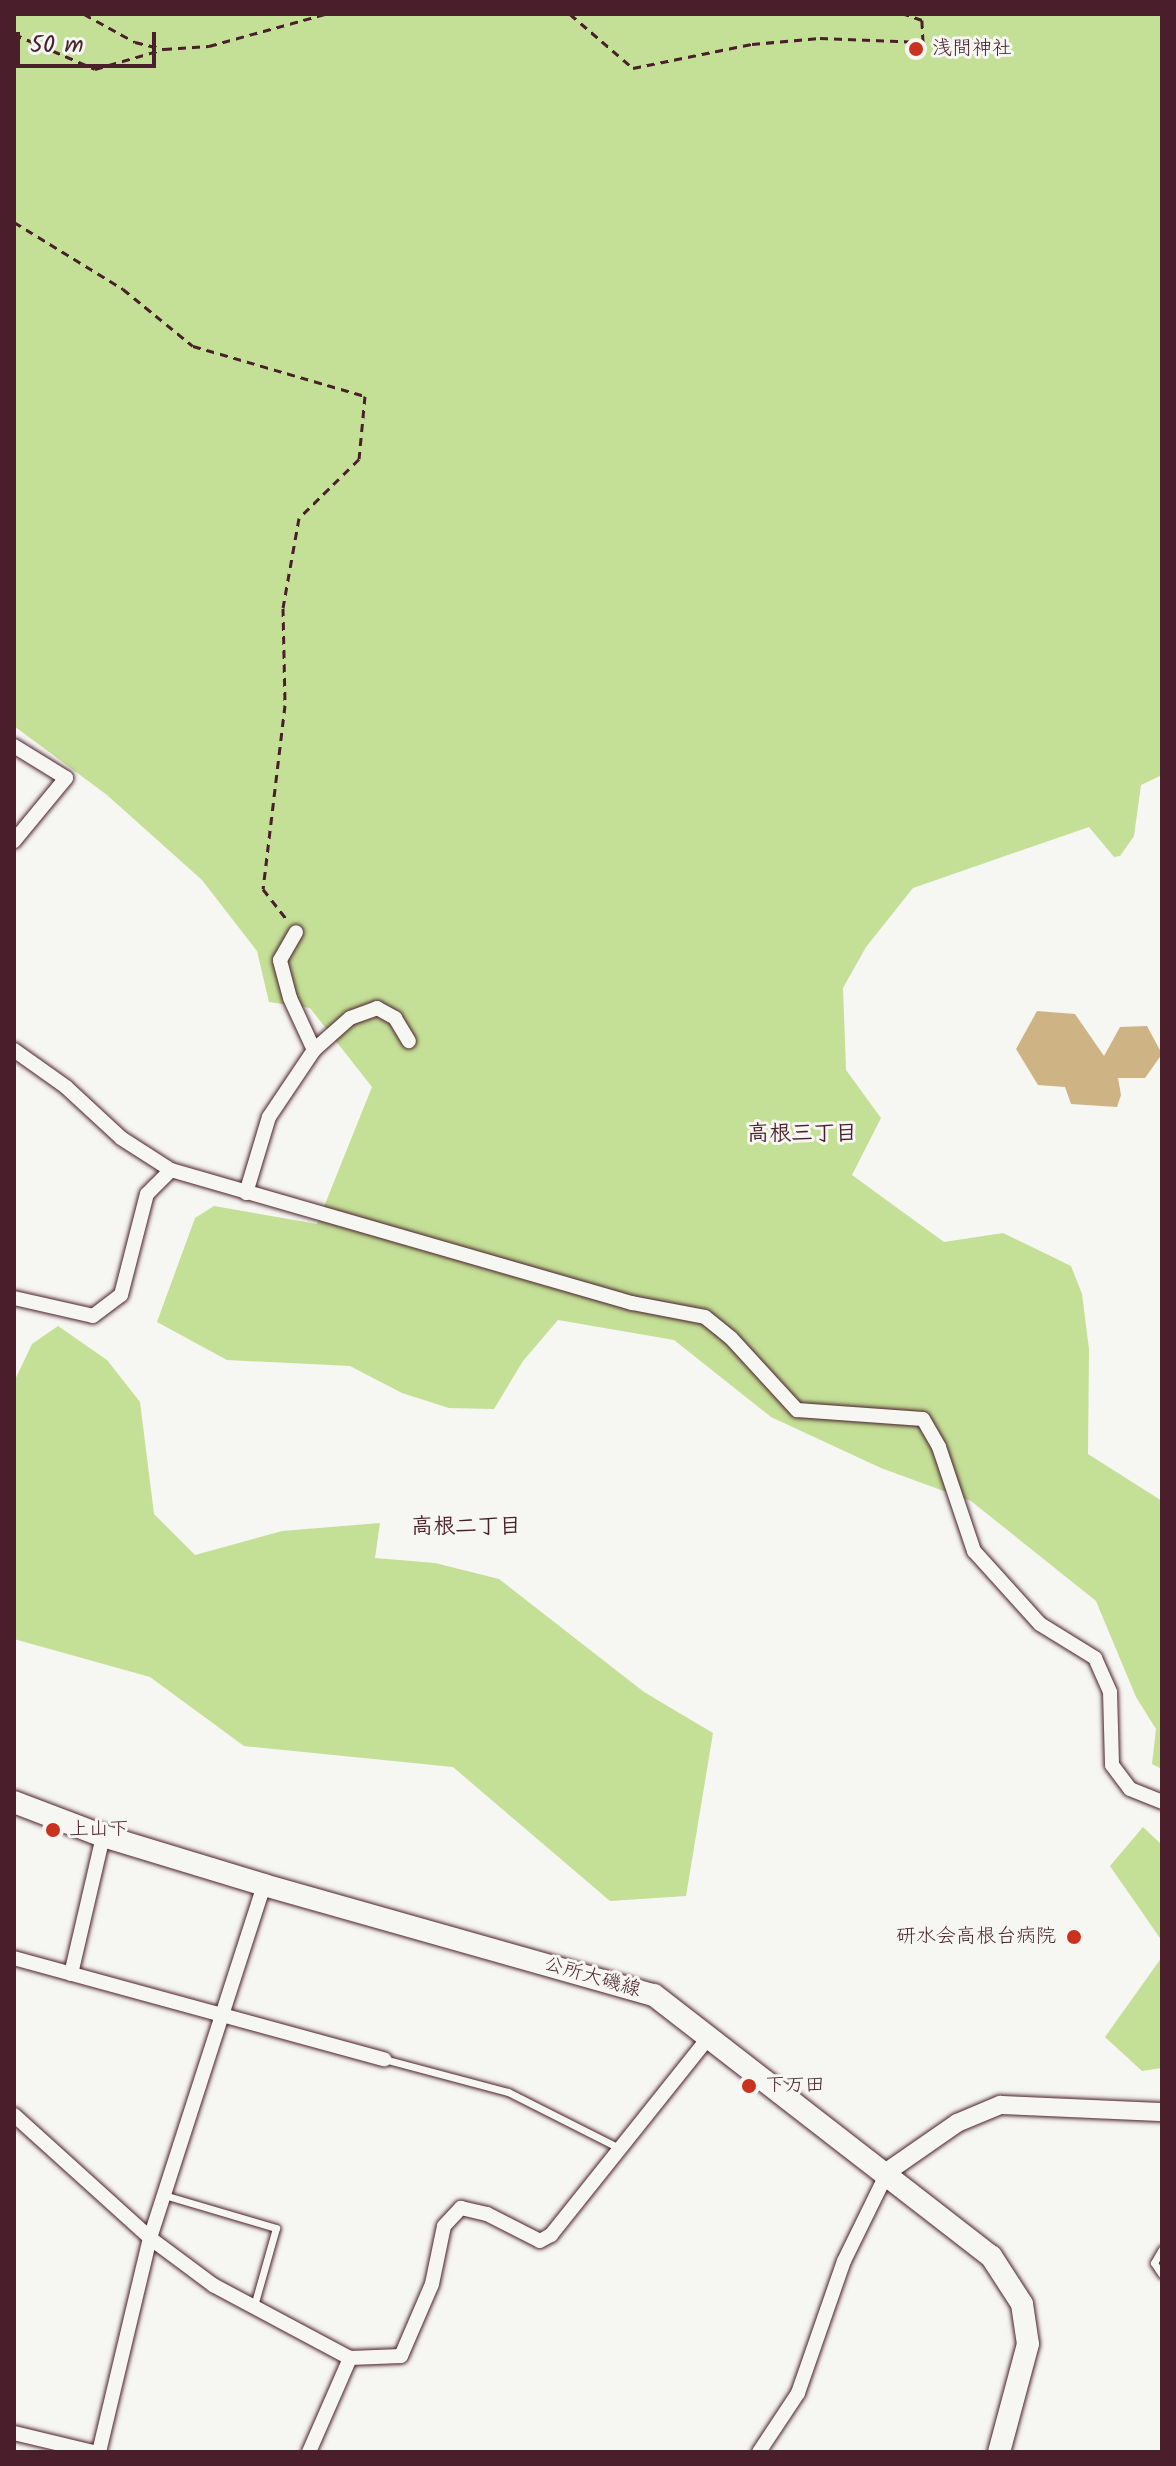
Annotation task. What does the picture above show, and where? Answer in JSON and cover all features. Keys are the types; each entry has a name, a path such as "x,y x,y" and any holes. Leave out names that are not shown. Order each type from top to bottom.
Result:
{"main road":[{"name":"公所大磯線","path":"14,1802 103,1836 264,1885 654,1995 888,2171 991,2256 1022,2304 1028,2344 999,2452"}],"street":[{"path":"14,746 66,778 14,841"},
{"path":"296,932 280,960 290,998 314,1050"},
{"path":"246,1193 269,1117 314,1050 350,1018 377,1008 395,1018 409,1041"},
{"path":"14,1050 66,1087 121,1138 171,1170 246,1193 315,1209 632,1303 705,1317 731,1338 797,1410 923,1419 939,1447 974,1551 1040,1624 1095,1658 1110,1692 1112,1765 1130,1789 1162,1802"},
{"path":"14,1298 93,1316 121,1295 147,1194 171,1170"},
{"path":"71,1974 103,1836"},
{"path":"99,2452 150,2238 264,1885"},
{"path":"14,1958 384,2059"},
{"path":"14,2115 150,2238 202,2278 350,2358 401,2356 432,2284 444,2226 461,2208 487,2214 540,2241 551,2235 710,2036"},
{"path":"759,2452 798,2393 839,2273 888,2171 957,2123 1000,2105 1162,2112"},
{"path":"309,2452 350,2358"},
{"path":"14,2433 93,2452"}],"lane":[{"path":"384,2059 508,2092 619,2148"},
{"path":"164,2195 276,2228 254,2307"},
{"path":"1162,2249 1154,2263 1162,2275"}],"path":[{"path":"84,14 135,42 164,49"},
{"path":"14,34 95,69 164,49 222,43 325,14"},
{"path":"570,14 633,68 752,44 820,38 923,42 922,20 905,14"},
{"path":"848,14 867,14"},
{"path":"14,222 123,289 193,346 365,396 359,459 299,518 283,608 285,705 263,889 296,932"}],"green space":[{"path":"14,14 1162,14 1162,775 1141,785 1134,836 1120,856 1114,857 1089,827 913,888 866,947 843,988 846,1070 881,1118 852,1175 944,1242 1003,1233 1071,1266 1082,1294 1089,1349 1088,1454 1162,1501 1162,1769 1152,1764 1156,1729 1136,1697 1096,1601 971,1501 881,1468 771,1417 674,1340 558,1320 523,1361 494,1409 449,1408 402,1393 350,1366 227,1360 157,1322 195,1218 214,1206 317,1224 372,1087 310,1008 269,1002 257,951 202,880 107,795 14,726"},
{"path":"58,1326 107,1360 140,1402 154,1514 195,1555 282,1531 380,1523 375,1558 435,1563 499,1579 644,1692 713,1733 686,1896 610,1901 453,1767 244,1746 150,1677 14,1639 14,1382 32,1344"},
{"path":"1143,1827 1162,1845 1162,1941 1110,1866"},
{"path":"1162,1957 1162,2068 1142,2071 1105,2037"}],"building":[{"path":"1037,1011 1075,1014 1104,1056 1120,1027 1147,1026 1162,1054 1145,1078 1118,1078 1121,1095 1117,1107 1071,1104 1065,1087 1038,1085 1016,1049"}],"place":[{"name":"浅間神社","path":"916,49"},
{"name":"上山下","path":"53,1830"},
{"name":"研水会高根台病院","path":"1074,1937"},
{"name":"下万田","path":"749,2086"}],"district":[{"name":"高根三丁目","path":"802,1135"},
{"name":"高根二丁目","path":"466,1528"}]}
